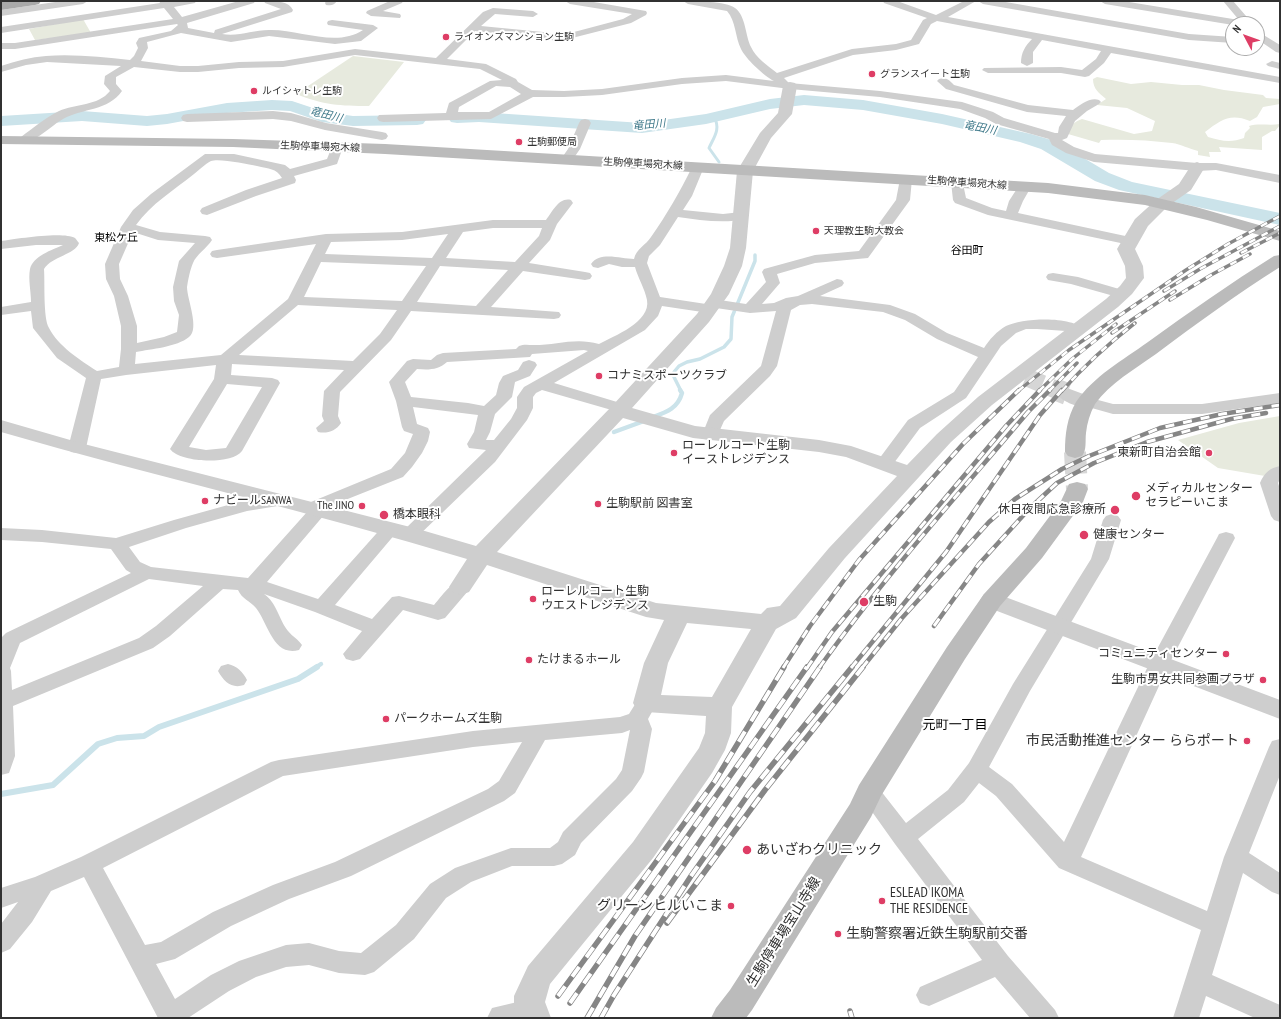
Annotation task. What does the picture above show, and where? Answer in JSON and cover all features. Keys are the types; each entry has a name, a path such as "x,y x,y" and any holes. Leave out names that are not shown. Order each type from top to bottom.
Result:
{"main road":[{"path":"1,2 7,1"},
{"path":"1,6 35,1"},
{"name":"生駒停車場宛木線","path":"1,140 188,142 337,147 384,143 567,159 698,167 745,172 906,179 1025,187 1169,199 1194,211 1280,236"},
{"path":"1075,452 1075,432 1079,416 1087,402 1100,388 1124,368 1240,285 1280,260"},
{"path":"992,600 1034,554 1072,502 1077,489"},
{"name":"生駒停車場宝山寺線","path":"727,1018 741,1000 861,809 869,792 956,653 992,600"}],"street":[{"path":"1,13 83,1"},
{"path":"1,30 165,3 190,1"},
{"path":"25,140 70,111 96,104 112,96 116,91 110,84 111,76 133,63 141,54 143,48 141,42 143,40 200,16 250,1"},
{"path":"208,36 288,10 287,8 269,1"},
{"path":"396,16 371,13 398,1"},
{"path":"473,28 543,35 560,39 573,34 595,30 627,21 642,13 602,4 570,1"},
{"path":"688,1 703,2 730,9 736,15 746,49 759,64 775,77 790,86"},
{"path":"888,1 935,18 1280,80"},
{"path":"775,77 852,52 896,48 910,44 914,42 927,22 950,13 971,1"},
{"path":"983,1 1188,37 1225,39"},
{"path":"1105,1 1225,21"},
{"path":"1228,1 1241,16"},
{"path":"165,3 179,25"},
{"path":"15,11 31,44"},
{"path":"439,61 487,14 493,11 534,14"},
{"path":"1,46 16,46 179,25 208,36 239,39 269,33 335,41 357,39 374,28 332,23"},
{"path":"1027,63 1026,55 1028,50 1039,37"},
{"path":"1265,40 1280,50"},
{"path":"1265,43 1270,44"},
{"path":"988,70 1061,70 1085,74 1100,61 1108,49"},
{"path":"1,69 25,62 47,59 133,63 180,69 198,69 239,65 283,64 354,52 482,66 512,81 512,84"},
{"path":"451,116 454,105 494,83 512,84 531,93 564,94 602,92 711,78 726,78 790,86 880,94 962,106 989,115 1000,121 1055,137 1062,135 1066,125 1075,114 1082,111 1089,104 1094,102"},
{"path":"943,81 950,87 1015,106 1075,114"},
{"path":"353,654 399,602 438,614 461,587 481,555 620,409 680,342 716,306 733,266 738,248 743,208 745,172 759,145 786,114 790,86"},
{"path":"187,118 274,115 291,117 384,143 384,117 491,114 531,93"},
{"path":"567,159 574,149 584,125"},
{"path":"1055,137 1056,142 1070,150 1094,158 1197,167 1213,167 1265,178 1280,179"},
{"path":"288,174 333,161 337,147"},
{"path":"126,370 129,349 129,326 121,296 112,279 112,264 128,227 138,213 156,197 210,157 234,158 269,165 281,168 288,174 287,176 290,180 251,193 207,211"},
{"path":"322,607 400,531 489,458 519,420 525,408 524,397 530,390 601,350 645,324 652,318 655,306 640,263 642,255 655,242 675,213 685,196 698,167"},
{"path":"500,1018 501,1016 533,1014 530,993 539,975 643,850 712,750 718,733 719,706 767,623 788,612 837,553 944,438 985,401 1023,376 1122,294 1135,278 1134,266 1126,249 1140,223 1185,187 1197,167"},
{"path":"745,309 773,283 769,272 813,258 840,254 863,255 902,200 906,179"},
{"path":"957,182 960,200 988,210 1130,241"},
{"path":"1011,215 1016,201 1025,187"},
{"path":"479,311 545,237 550,224 566,203"},
{"path":"675,213 712,218 741,216"},
{"path":"217,254 326,238 402,236 493,224 550,224"},
{"path":"128,227 146,231 158,236 205,240 195,258 186,261 180,287 181,301 186,315 184,334 168,341 129,349"},
{"path":"324,428 333,423 330,416 332,391 386,337 458,228"},
{"path":"222,379 272,383 233,451 228,453 199,455 179,449 222,379 225,359 294,301 326,238"},
{"path":"1,245 50,239 70,241 72,243 71,246 45,259 39,264 37,269 38,305 41,328 63,355 94,376 126,370 225,359 357,366"},
{"path":"603,257 622,264 640,263"},
{"path":"317,258 519,266 585,276"},
{"path":"1053,277 1073,280 1122,294"},
{"path":"710,435 716,419 764,373 769,366 784,308 837,283"},
{"path":"654,300 745,309 776,307 786,303 812,300 885,308 910,317 942,336 987,355"},
{"path":"294,301 554,315"},
{"path":"1,311 38,305"},
{"path":"884,463 914,424 960,394 995,343 1011,330 1024,325 1037,324 1063,327 1077,331"},
{"path":"292,645 281,636 262,603 250,593 250,585 315,509 333,498 399,472 422,437 422,432 410,427 404,400 397,382 413,364 436,364 442,358 458,356 495,354 526,356 534,350 585,345 601,350"},
{"path":"499,446 475,444 482,432 487,412 504,396 509,379 524,373 526,356"},
{"path":"77,448 94,376"},
{"path":"541,384 693,432 819,446 851,452 910,473"},
{"path":"1067,394 1087,402 1113,409 1202,409 1280,398"},
{"path":"404,400 468,408 487,412"},
{"path":"1,426 77,448 278,501 400,531 481,555 654,611 767,623"},
{"path":"1277,475 1269,483 1280,516"},
{"path":"1,534 117,544 180,524 246,506 278,501"},
{"path":"902,838 956,796 977,769 1020,689 1100,560 1112,520"},
{"path":"1067,861 1159,664 1226,538"},
{"path":"117,544 133,566 147,573 250,585 322,607 375,628"},
{"path":"1,666 10,642 7,640 147,573"},
{"path":"2,702 146,643 163,631 220,582"},
{"path":"992,600 1061,625 1280,710"},
{"path":"89,864 139,957 167,1017 220,983 248,969 286,956 309,954 339,962 366,964 405,932 438,891 463,875 511,857 554,857 567,848 571,838 624,785 633,772 641,729 641,711 656,663 679,613"},
{"path":"1,671 4,756 1,767"},
{"path":"1,898 42,884 89,864 279,768 473,739 622,725 641,711 719,706"},
{"path":"139,957 166,951 222,919 281,892 343,869 496,795 507,787 538,733"},
{"path":"1186,1018 1236,857 1280,747"},
{"path":"977,769 1004,790 1067,861 1215,924"},
{"path":"869,792 902,838 999,964 1046,1018"},
{"path":"1236,857 1280,885"},
{"path":"1,942 23,915 42,884"},
{"path":"929,995 999,964"},
{"path":"1198,980 1278,1013"}],"shaded area":[{"path":"83,19 91,33 35,40 29,29"},
{"path":"353,56 404,62 369,106 332,104 315,101 296,94"},
{"path":"1097,77 1131,84 1151,82 1199,85 1263,95 1266,98 1280,99 1280,104 1263,107 1257,117 1250,121 1231,118 1221,121 1205,132 1208,137 1226,141 1235,141 1244,138 1245,133 1250,128 1249,126 1280,125 1275,131 1272,131 1262,137 1262,150 1219,147 1221,152 1209,152 1210,157 1198,155 1198,151 1179,144 1145,140 1101,140 1099,143 1068,134 1076,121 1082,119 1134,134 1152,131 1155,121 1127,108 1097,105 1106,99 1094,86 1093,79"},
{"path":"1280,416 1280,466 1265,476 1218,468 1178,440 1239,423"}],"waterway":[{"name":"竜田川","path":"457,118 479,117 642,128 706,119 770,104 804,100 863,105 942,119 1025,138 1048,145 1102,177 1126,186 1280,219"},
{"name":"竜田川","path":"1,121 82,116 147,121 167,119 227,108 272,105 292,106 322,117 353,121 417,120"},
{"path":"714,117 717,129 715,137 709,148 719,162"},
{"path":"681,391 674,377 674,372 679,366 687,362 700,359 724,347 731,339 732,317 755,261 755,255"},
{"path":"653,417 675,406 682,393 680,390"},
{"path":"614,432 644,421"},
{"path":"315,668 321,664"},
{"path":"1,794 53,785 98,744 117,738 144,736 159,727 298,679 317,667"}],"tunnel":[{"path":"1026,377 1059,391"},
{"path":"1057,390 1067,394"},
{"path":"1075,452 1077,489"}],"railway":[{"path":"1018,391 1069,350 1186,270 1228,244 1280,216"},
{"path":"1164,291 1200,269 1280,226"},
{"path":"1241,253 1280,233"},
{"path":"1170,300 1211,275 1250,254"},
{"path":"1112,333 1175,291"},
{"path":"1062,391 1115,339 1135,323"},
{"path":"1040,390 1072,359 1116,324"},
{"path":"819,668 843,635 921,538 1028,412 1077,363"},
{"path":"783,668 810,626 859,560 963,444 1019,390"},
{"path":"807,668 832,632 1006,426 1040,390"},
{"path":"851,668 946,552 1040,415 1062,390"},
{"path":"862,668 902,618 989,522 1015,499 1062,469 1089,456 1160,428 1222,414 1280,405"},
{"path":"934,626 979,564 1030,508 1057,483 1094,463 1147,442 1231,419 1266,413"},
{"path":"558,996 715,781 784,667"},
{"path":"570,1003 807,667"},
{"path":"587,1018 635,936 820,667"},
{"path":"601,1018 614,995 691,876 750,792 852,667"},
{"path":"667,923 765,790 863,667"},
{"path":"850,1011 852,1018"}],"place":[{"name":"ライオンズマンション生駒","path":"446,37"},
{"name":"グランスイート生駒","path":"872,74"},
{"name":"ルイシャトレ生駒","path":"254,91"},
{"name":"生駒郵便局","path":"519,142"},
{"name":"天理教生駒大教会","path":"816,231"},
{"name":"コナミスポーツクラブ","path":"599,376"},
{"name":"ローレルコート生駒 イーストレジデンス","path":"674,453"},
{"name":"東新町自治会館","path":"1209,453"},
{"name":"メディカルセンター セラピーいこま","path":"1136,496"},
{"name":"ナビールSANWA","path":"205,501"},
{"name":"生駒駅前 図書室","path":"598,504"},
{"name":"The JINO","path":"362,506"},
{"name":"休日夜間応急診療所","path":"1115,510"},
{"name":"橋本眼科","path":"384,515"},
{"name":"健康センター","path":"1084,535"},
{"name":"ローレルコート生駒 ウエストレジデンス","path":"533,599"},
{"name":"生駒","path":"864,602"},
{"name":"コミュニティセンター","path":"1226,654"},
{"name":"たけまるホール","path":"529,660"},
{"name":"生駒市男女共同参画プラザ","path":"1263,680"},
{"name":"パークホームズ生駒","path":"386,719"},
{"name":"市民活動推進センター ららポート","path":"1247,741"},
{"name":"あいざわクリニック","path":"747,850"},
{"name":"ESLEAD IKOMA THE RESIDENCE","path":"882,901"},
{"name":"グリーンヒルいこま","path":"731,906"},
{"name":"生駒警察署近鉄生駒駅前交番","path":"838,934"}],"district":[{"name":"東松ケ丘","path":"116,238"},
{"name":"谷田町","path":"967,251"},
{"name":"元町一丁目","path":"955,725"}]}
